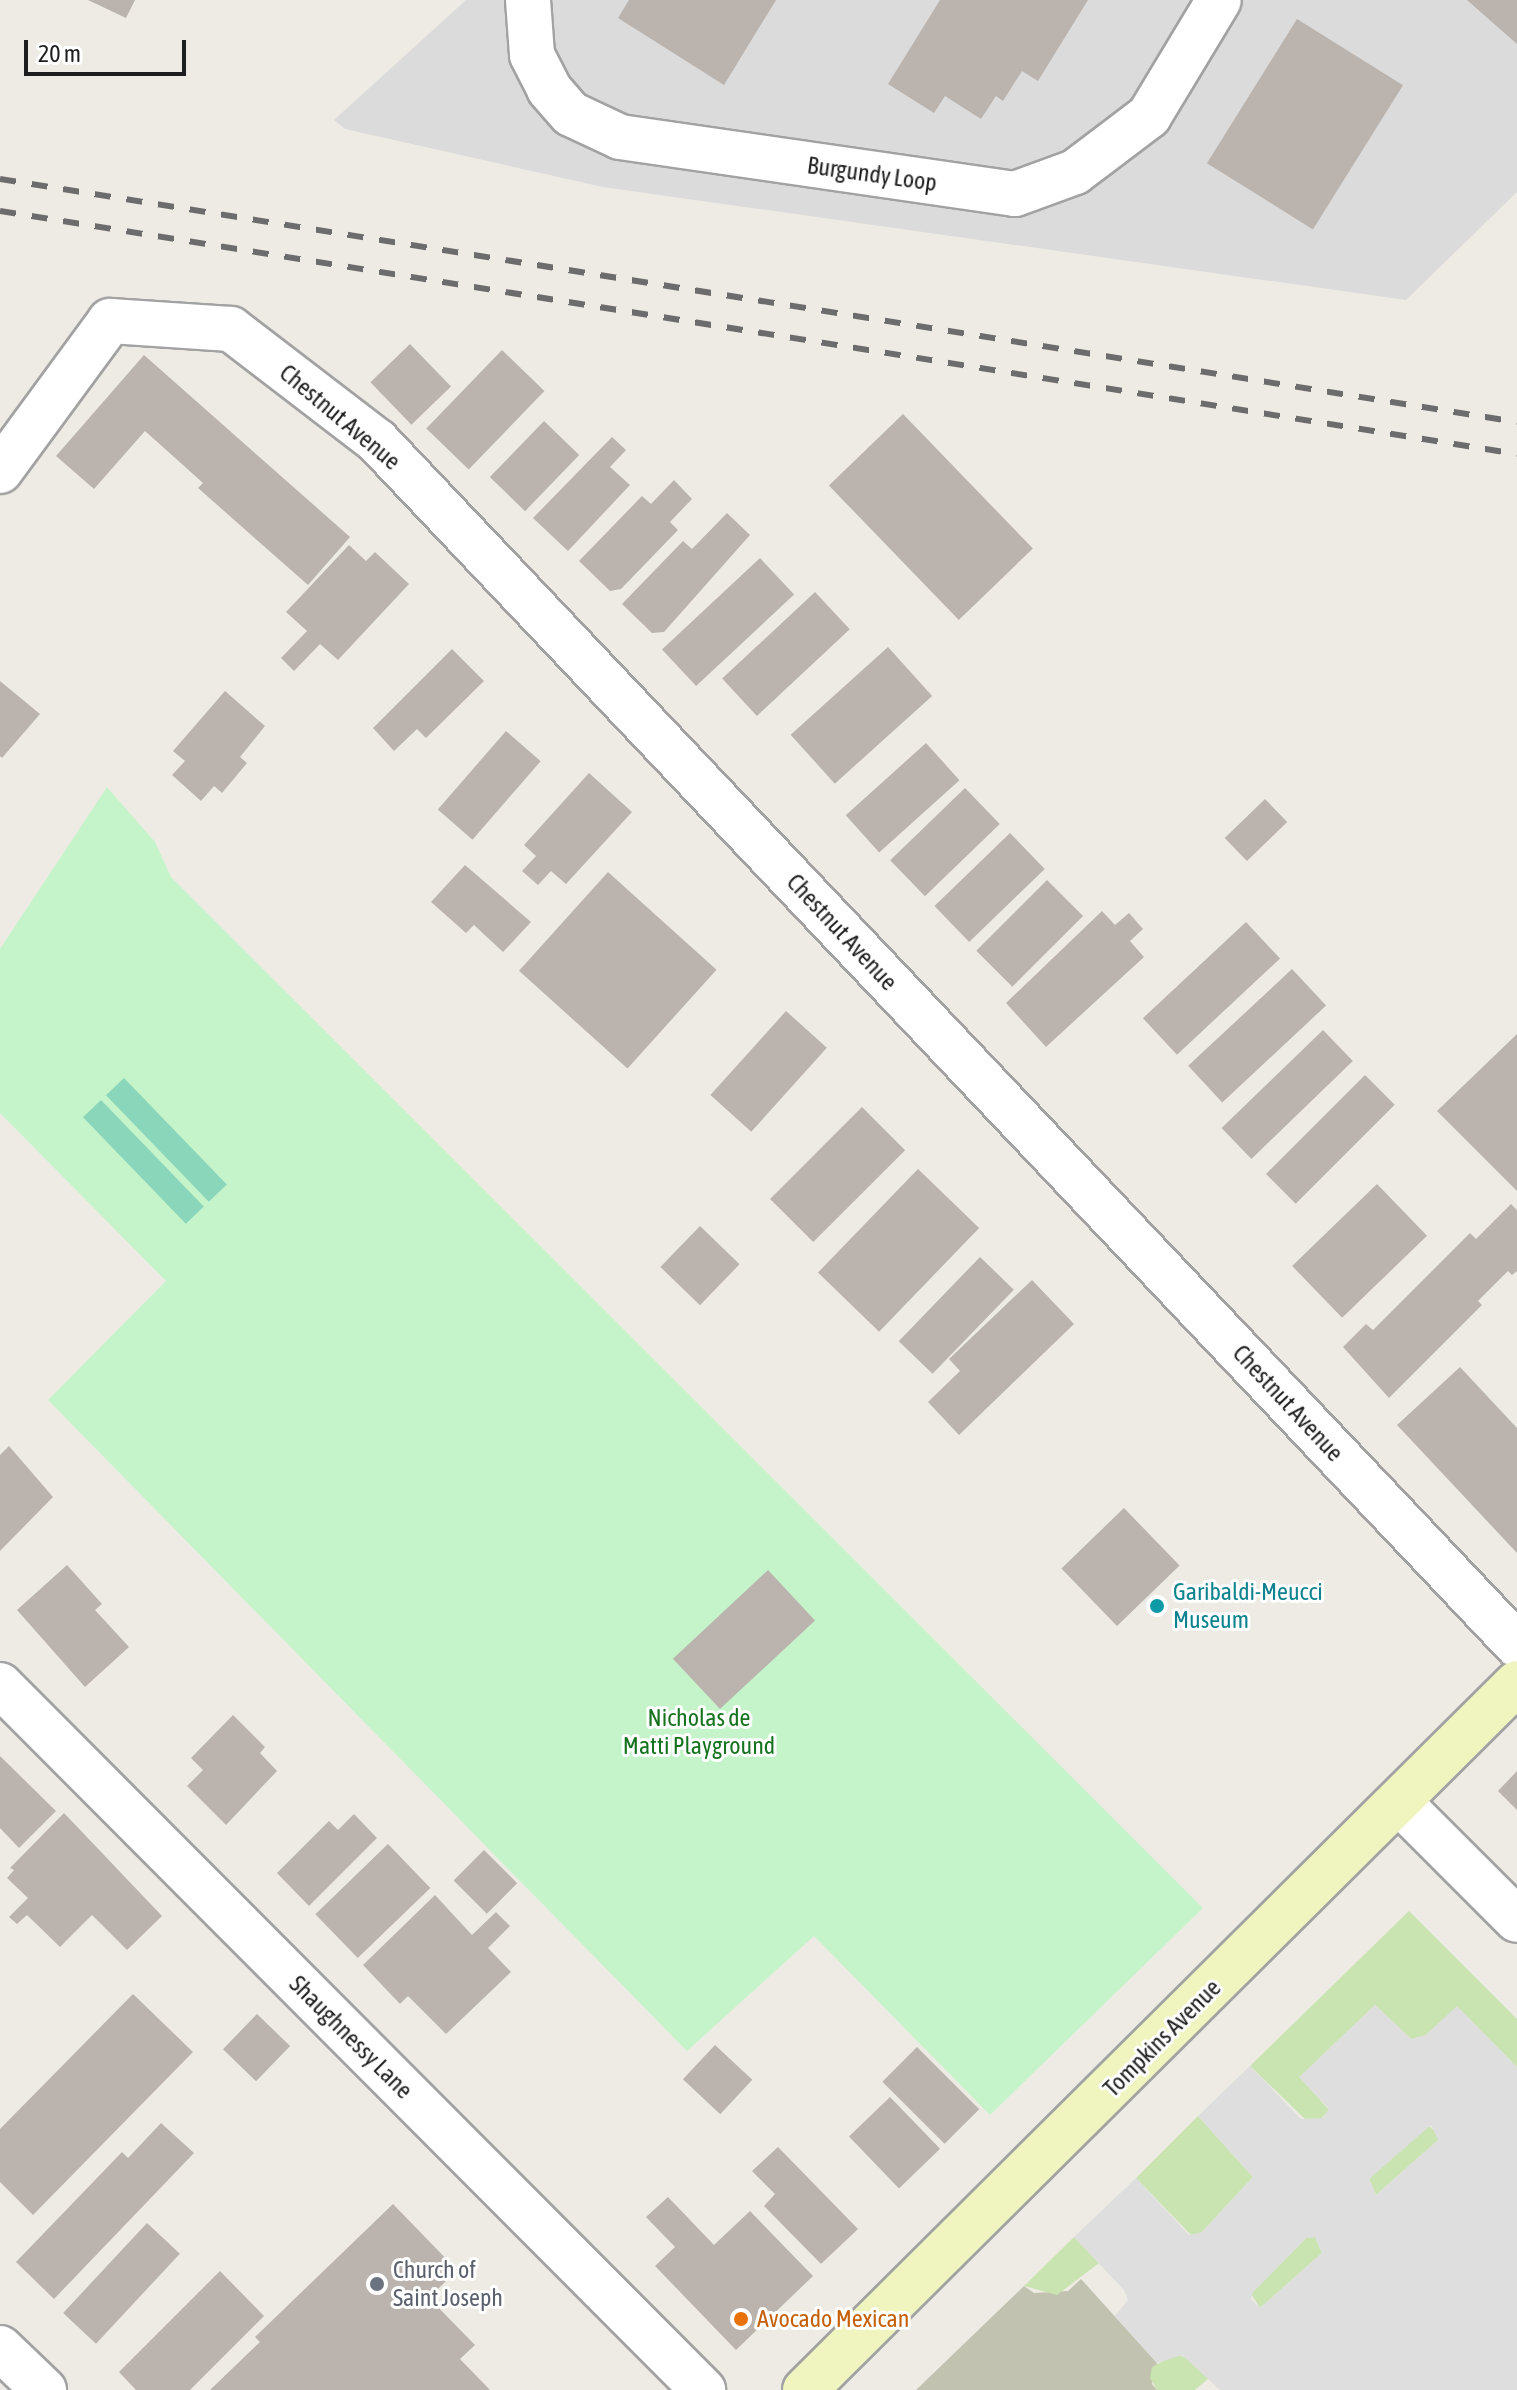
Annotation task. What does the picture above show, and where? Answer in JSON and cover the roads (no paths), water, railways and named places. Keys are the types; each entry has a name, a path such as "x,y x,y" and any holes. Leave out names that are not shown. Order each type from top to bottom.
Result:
{"street":[{"name":"Burgundy Loop","path":"528,0 532,55 549,89 571,114 620,137 1015,194 1075,172 1149,116 1219,0"},
{"name":"Chestnut Avenue","path":"0,471 110,321 231,329 377,441 1517,1645"},
{"name":"Tompkins Avenue","path":"805,2390 1400,1803 1517,1683"},
{"name":"Shaughnessy Lane","path":"0,1685 703,2390"},
{"path":"1400,1803 1517,1920"},
{"path":"0,2348 44,2390"}],"railway":[{"path":"0,179 1517,422"},
{"path":"0,211 1517,454"}],"place":[{"name":"Garibaldi-Meucci Museum","path":"1157,1606"},
{"name":"Church of Saint Joseph","path":"377,2284"},
{"name":"Avocado Mexican","path":"741,2319"}],"park label":[{"name":"Nicholas de Matti Playground","path":"699,1732"}]}
